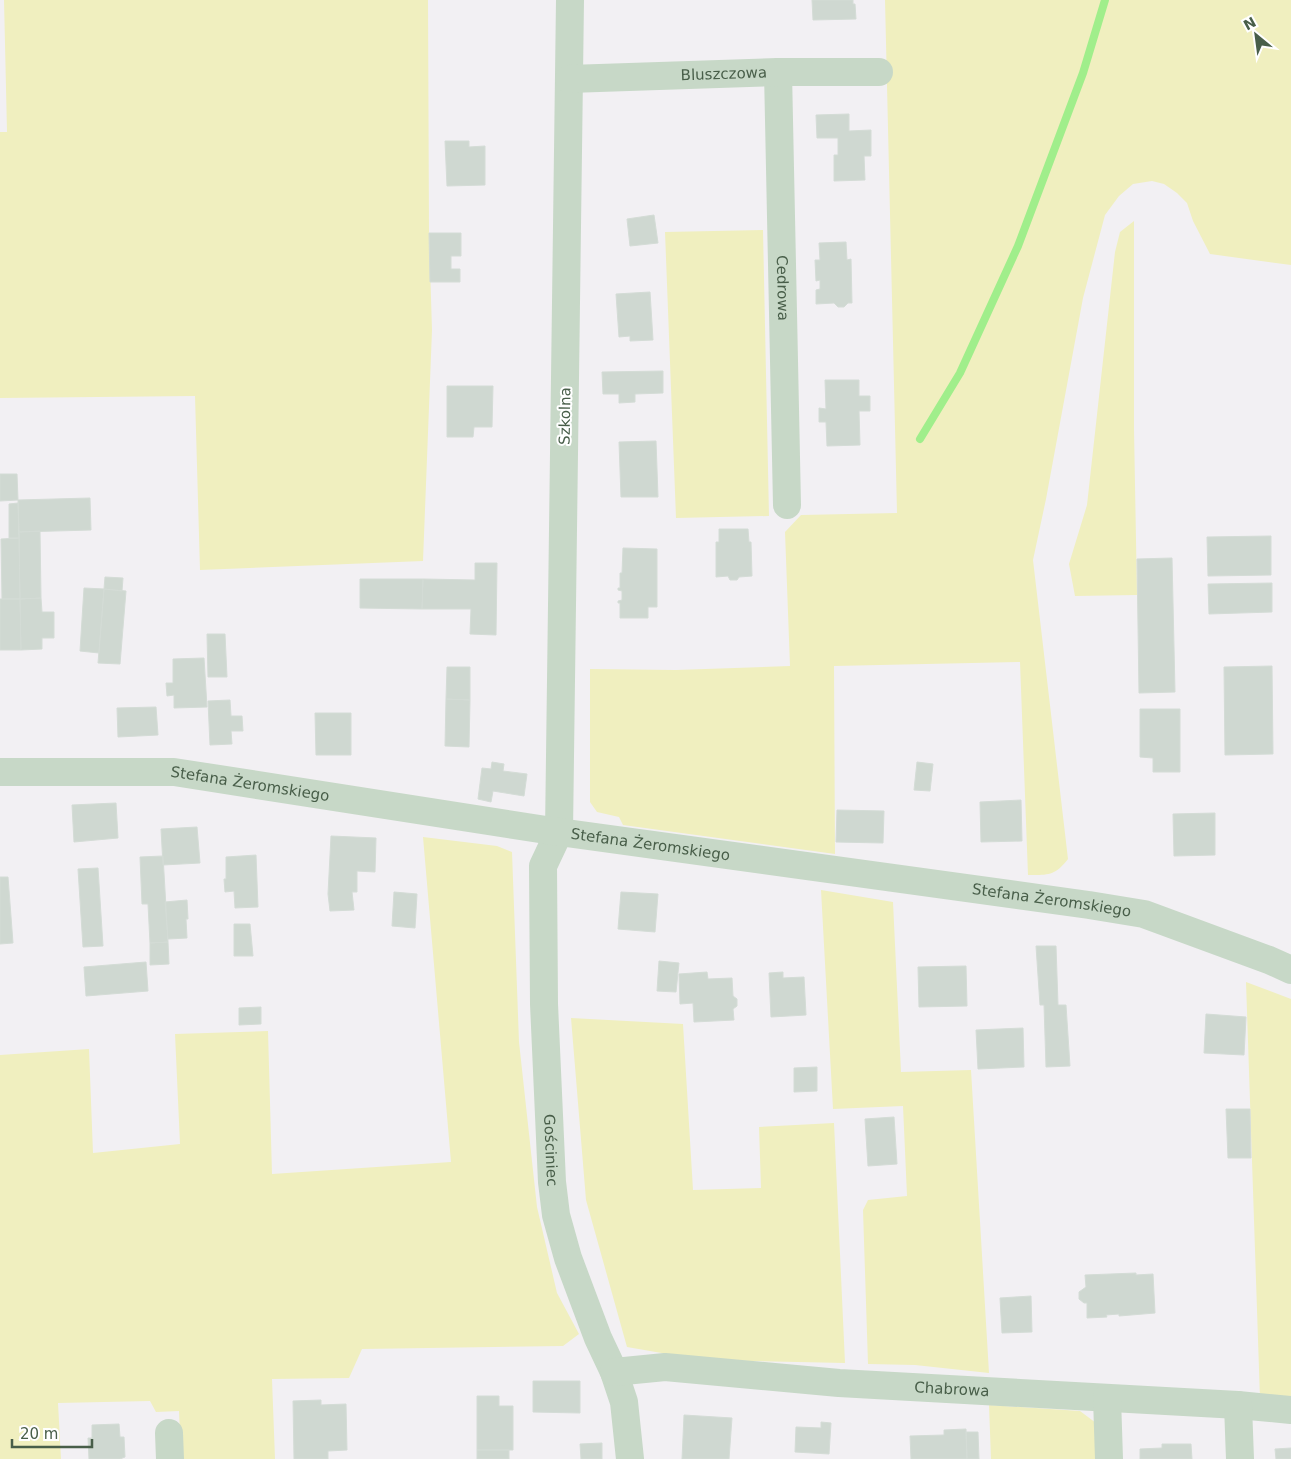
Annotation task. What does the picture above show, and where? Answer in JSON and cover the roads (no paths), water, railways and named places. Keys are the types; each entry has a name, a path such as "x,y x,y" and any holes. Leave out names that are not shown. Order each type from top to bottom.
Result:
{"street":[{"name":"Szkolna","path":"559,832 570,0"},
{"name":"Bluszczowa","path":"570,79 778,72 879,72"},
{"name":"Cedrowa","path":"778,72 787,505"},
{"name":"Stefana Żeromskiego","path":"0,772 174,772 559,832 1089,905 1144,914 1269,960 1291,970"},
{"name":"Gościniec","path":"559,832 543,866 544,1004 552,1182 556,1215 568,1258 598,1338 614,1372 624,1402 630,1459"},
{"name":"Chabrowa","path":"614,1372 665,1367 839,1383 1238,1405 1291,1410"},
{"path":"1107,1398 1109,1459"},
{"path":"1238,1405 1240,1459"}],"waterway":[{"path":"920,439 960,373 1018,246 1083,73 1105,0"}]}
